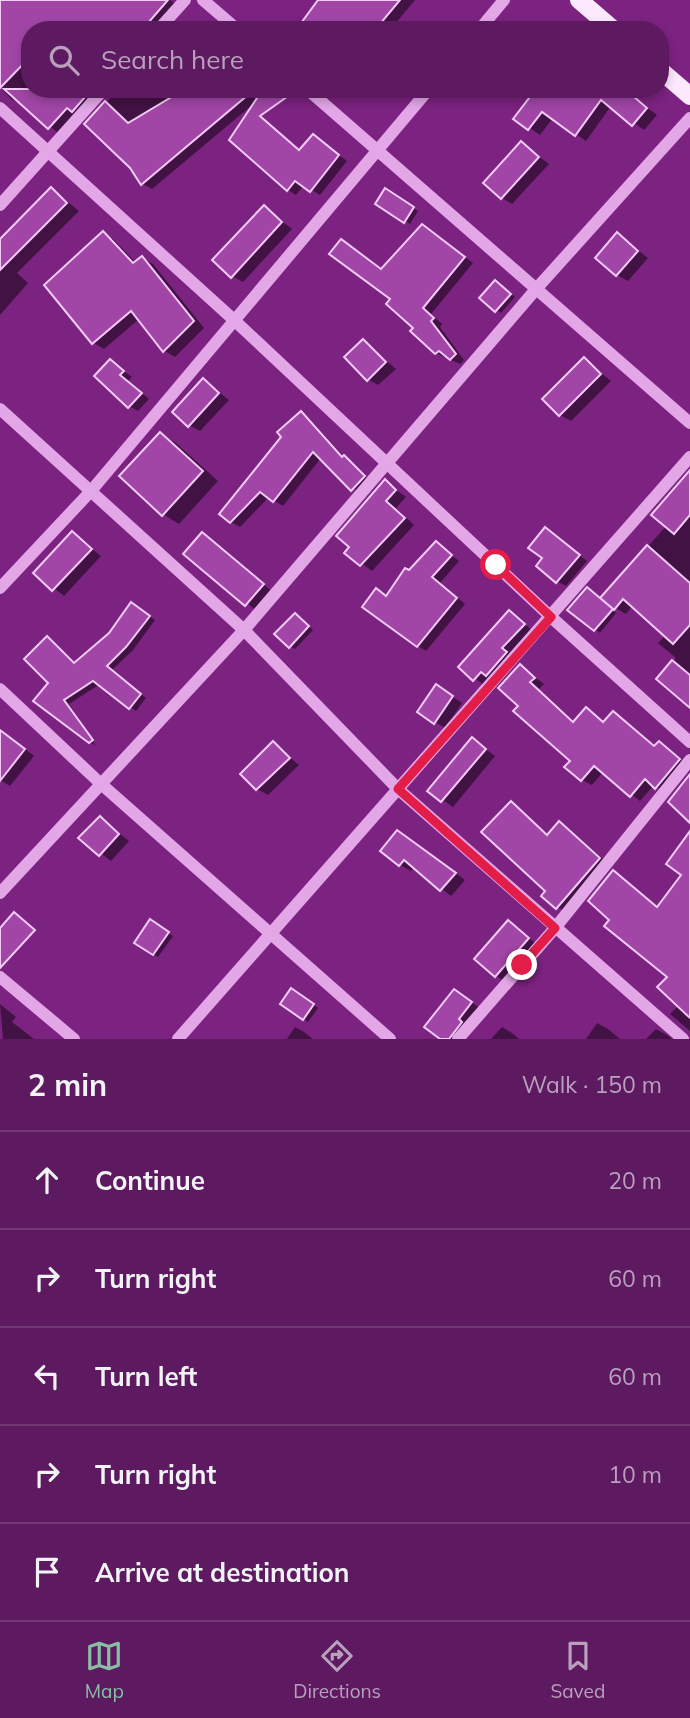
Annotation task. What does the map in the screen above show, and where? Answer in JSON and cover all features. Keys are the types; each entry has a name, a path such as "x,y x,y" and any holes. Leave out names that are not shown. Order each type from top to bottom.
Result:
{"main road":[{"path":"579,0 604,21"},
{"path":"669,78 690,96"}],"street":[{"path":"166,21 185,0"},
{"path":"203,0 228,21"},
{"path":"486,21 504,0"},
{"path":"0,205 96,98"},
{"path":"317,98 690,423"},
{"path":"0,588 91,491 421,98"},
{"path":"0,108 388,461 551,617 690,742"},
{"path":"0,893 244,630 537,288 690,118"},
{"path":"0,409 244,630 398,789 683,1039"},
{"path":"178,1039 690,457"},
{"path":"0,689 100,783 390,1039"},
{"path":"458,1039 555,928 690,760"},
{"path":"0,977 74,1039"}],"building":[{"path":"0,0 168,0 150,21 21,21 21,66 0,88"},
{"path":"318,0 400,0 382,21 303,21"},
{"path":"4,89 21,89 21,98 84,98 72,112 67,108 48,129"},
{"path":"170,98 244,98 141,185 130,168 84,124 105,101 128,123"},
{"path":"257,98 285,98 260,116 299,150 313,134 339,155 310,192 295,181 287,191 229,140"},
{"path":"529,98 635,98 647,108 632,126 601,100 575,136 542,112 528,130 513,119"},
{"path":"521,141 539,157 501,199 483,183"},
{"path":"51,187 67,203 0,270 0,239"},
{"path":"385,188 414,207 404,223 375,204"},
{"path":"264,205 282,222 231,278 212,260"},
{"path":"422,224 465,257 423,308 434,318 431,321 456,354 450,360 439,351 435,354 410,331 413,328 386,304 390,299 329,254 341,239 381,269"},
{"path":"103,231 133,263 142,256 194,321 163,352 131,311 92,344 44,285"},
{"path":"617,232 638,251 616,276 595,258"},
{"path":"495,280 511,294 495,312 479,298"},
{"path":"363,339 386,362 367,381 344,357"},
{"path":"584,357 601,374 559,416 542,399"},
{"path":"110,359 124,371 120,375 142,393 128,408 94,376"},
{"path":"203,378 219,393 188,427 172,412"},
{"path":"301,411 342,457 344,455 365,476 351,491 313,452 273,502 260,492 230,523 219,514 281,437 277,432"},
{"path":"160,432 203,471 162,516 119,476"},
{"path":"690,470 690,515 674,534 651,515"},
{"path":"385,479 396,490 386,501 405,518 360,566 344,553 349,547 336,536"},
{"path":"545,527 580,555 556,583 536,566 542,558 528,548"},
{"path":"72,531 92,549 52,591 33,573"},
{"path":"202,532 264,584 245,606 183,554"},
{"path":"436,541 452,555 432,577 457,598 417,647 362,607 376,588 386,596 405,568 409,570"},
{"path":"647,545 690,583 690,625 673,644 623,599 614,610 600,598"},
{"path":"587,587 613,609 594,631 567,610"},
{"path":"131,602 150,616 107,666 141,694 129,709 93,681 64,700 93,740 89,743 33,701 48,683 24,659 47,636 74,663 109,633"},
{"path":"509,610 525,624 502,648 507,652 486,676 481,672 473,681 458,667"},
{"path":"295,613 309,626 289,648 274,634"},
{"path":"672,660 690,675 690,708 656,679"},
{"path":"520,664 535,678 530,682 573,722 586,707 603,722 613,711 654,746 659,741 680,759 655,789 645,779 630,797 594,766 581,781 564,767 570,761 513,711 518,706 498,688"},
{"path":"436,684 453,696 434,724 417,712"},
{"path":"0,730 25,749 0,781"},
{"path":"472,737 486,749 441,802 427,791"},
{"path":"273,741 290,758 256,790 240,774"},
{"path":"690,774 690,823 668,802"},
{"path":"511,801 547,835 559,821 600,858 556,909 541,896 545,891 481,832"},
{"path":"100,816 119,834 99,856 78,838"},
{"path":"397,830 456,873 440,891 404,860 399,866 380,851"},
{"path":"690,831 690,1018 657,987 667,977 604,926 609,920 588,901 613,870 657,907 681,875 666,864"},
{"path":"14,912 35,930 0,968 0,928"},
{"path":"150,919 169,932 153,955 134,943"},
{"path":"508,920 529,938 495,977 474,959"},
{"path":"291,988 314,1004 303,1020 280,1004"},
{"path":"454,989 472,1002 449,1039 440,1039 424,1027"}],"route":[{"path":"496,565 551,617 398,789 555,928 522,965"}]}
